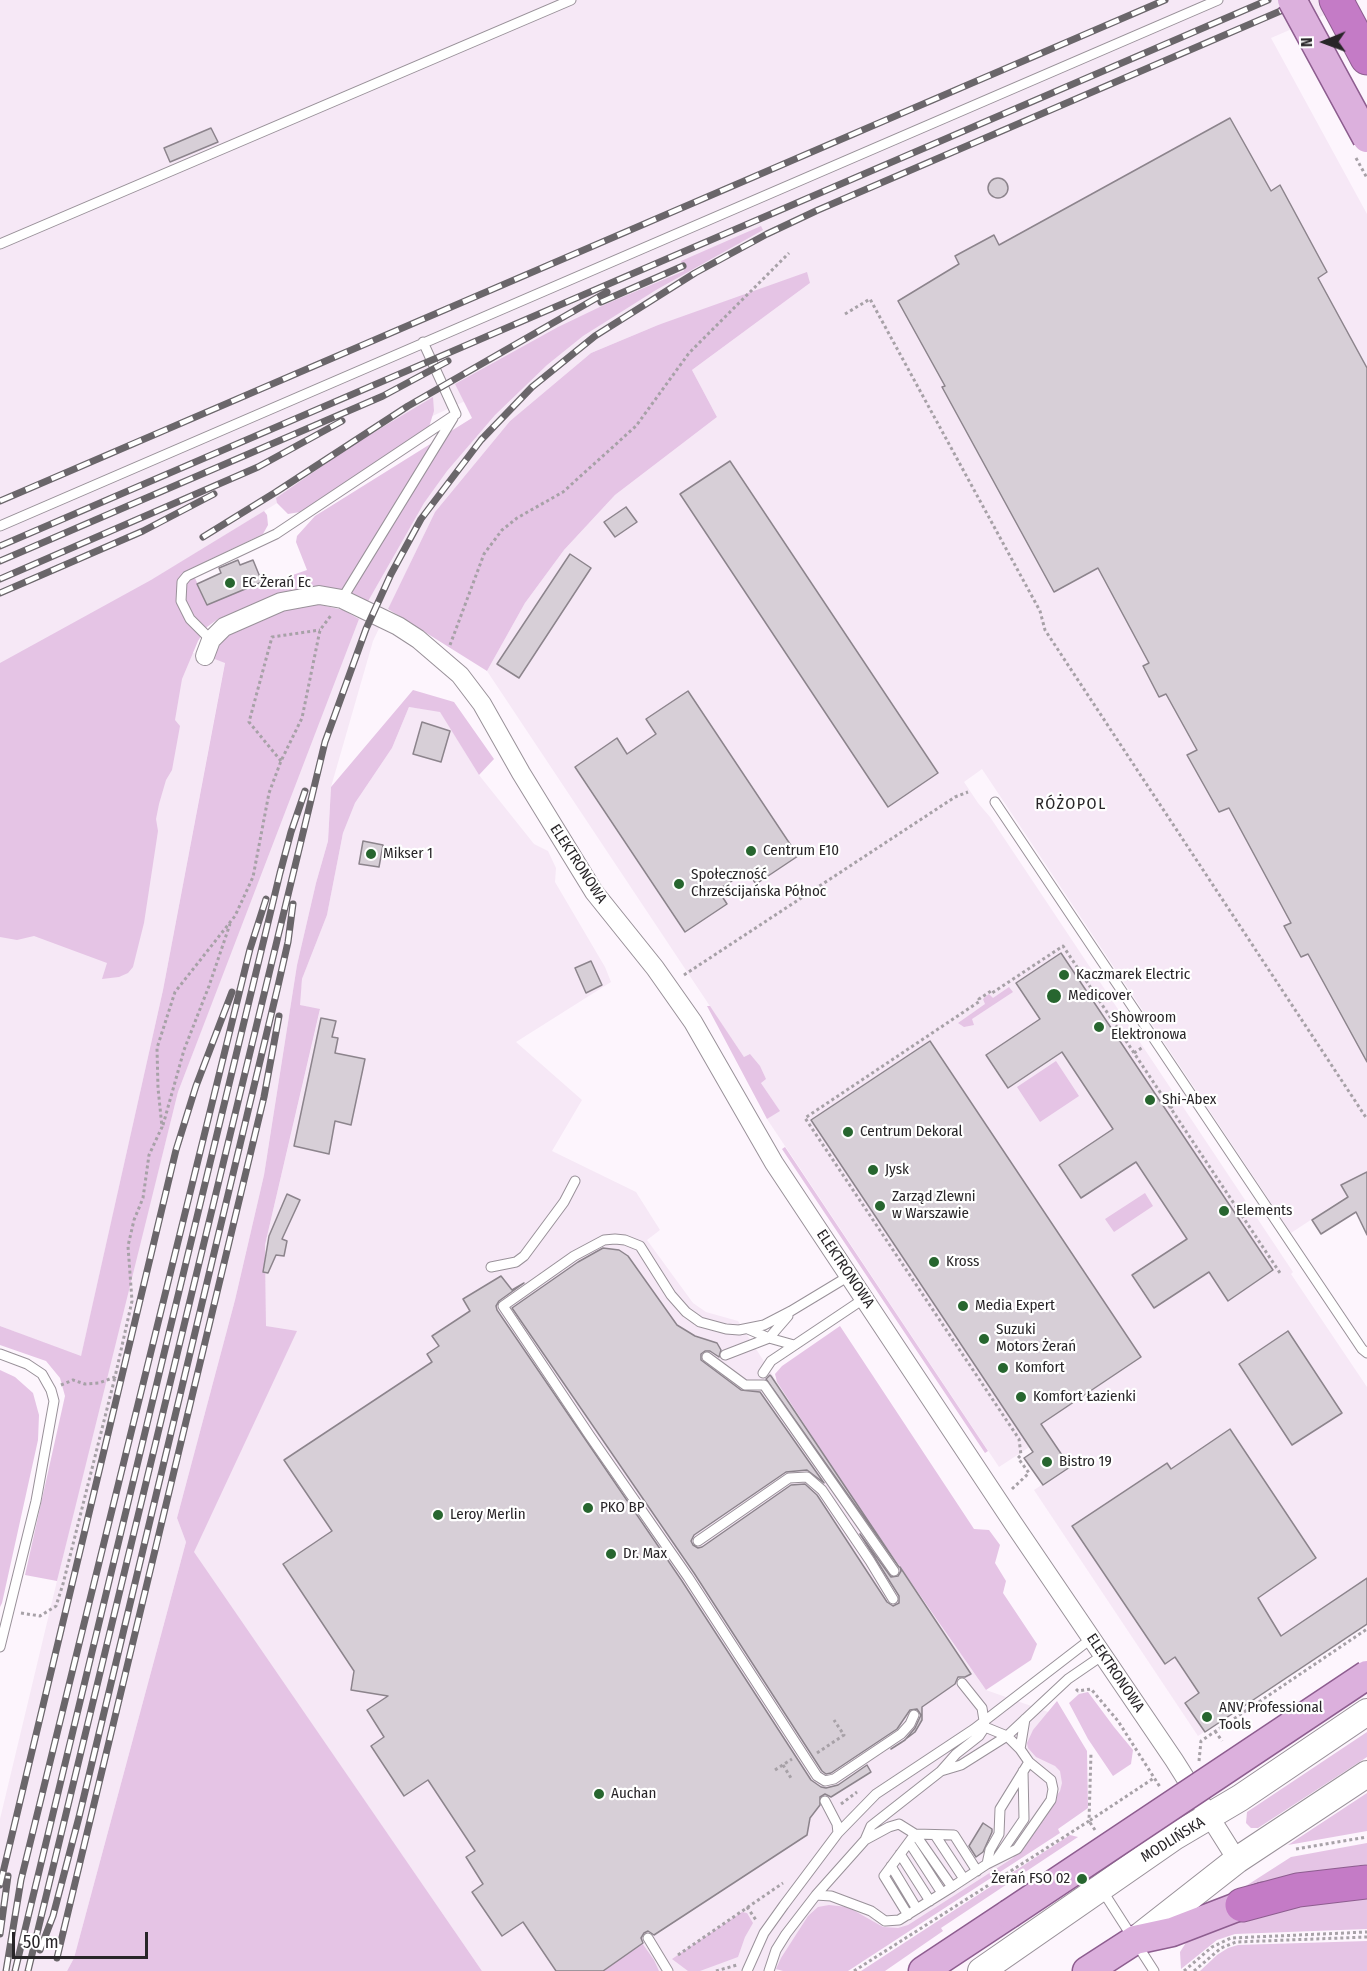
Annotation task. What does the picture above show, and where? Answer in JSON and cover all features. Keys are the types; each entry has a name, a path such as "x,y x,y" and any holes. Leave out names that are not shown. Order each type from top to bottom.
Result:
{"highway":[{"path":"1336,0 1367,58"},
{"path":"1242,1905 1298,1890 1367,1882"}],"main road":[{"path":"1292,0 1367,138"},
{"path":"923,1971 1367,1675"},
{"name":"MODLIŃSKA","path":"981,1971 1174,1837 1240,1798 1367,1712"},
{"path":"1087,1971 1135,1940 1237,1860 1367,1774"},
{"path":"1135,1940 1172,1932 1289,1889 1367,1873"}],"street":[{"path":"208,648 224,627 282,602 319,595 342,599"},
{"name":"ELEKTRONOWA","path":"342,599 398,626 418,639 460,675 482,704 521,773 594,891 656,968 693,1022 774,1163 1092,1638 1237,1860"}],"lane":[{"path":"0,244 571,0"},
{"path":"0,526 1218,0"},
{"path":"423,342 456,414"},
{"path":"342,599 456,414"},
{"path":"208,648 181,601 182,582 187,576 276,534 456,414"},
{"path":"995,802 1367,1353"},
{"path":"491,1267 516,1262 524,1256 564,1202 574,1181"},
{"path":"849,1276 764,1325 748,1329 726,1329 700,1322 686,1312 671,1294 640,1246 615,1239 604,1240 574,1256 503,1305 590,1436 688,1576 817,1776 825,1781 834,1779 901,1734 914,1715"},
{"path":"763,1374 771,1361 865,1298"},
{"path":"725,1355 769,1338 791,1311"},
{"path":"748,1329 794,1345"},
{"path":"0,1354 35,1368 48,1381 54,1401 36,1501 0,1647"},
{"path":"707,1357 745,1385 764,1385 894,1571"},
{"path":"698,1541 789,1478 807,1477 822,1490 893,1599"},
{"path":"747,1971 764,1933 838,1833 876,1794 985,1723 1092,1638"},
{"path":"941,1771 961,1765 1007,1736 1068,1679 1103,1655"},
{"path":"769,1971 776,1950 816,1895 865,1839 872,1826 941,1771 956,1754 979,1736 985,1723 982,1708 962,1683"},
{"path":"1020,1749 1024,1719"},
{"path":"816,1895 831,1896 871,1911 885,1921 900,1920 987,1864 1017,1849 1051,1800 1053,1789 1051,1780 1029,1762 1007,1736 985,1723"},
{"path":"987,1864 990,1850 999,1834 1000,1809 1029,1762"},
{"path":"997,1859 1024,1819 1023,1771"},
{"path":"825,1801 838,1833"},
{"path":"865,1839 899,1824 952,1887"},
{"path":"935,1835 964,1879"},
{"path":"908,1915 884,1876 912,1838 954,1835 976,1871"},
{"path":"912,1838 942,1893"},
{"path":"900,1854 930,1901"},
{"path":"891,1866 918,1909"},
{"path":"1100,1888 1154,1971"},
{"path":"648,1938 669,1970"}],"path":[{"path":"444,661 484,554 502,530 517,518 563,492 636,426 689,353 789,253"},
{"path":"845,314 870,299 1040,611 1045,630 1367,1119"},
{"path":"10,1612 40,1616 56,1606 115,1377 132,1301 128,1246 134,1220 143,1198 149,1155 162,1127 184,1050 231,920 253,877 269,793 281,761 302,718 320,630 342,599"},
{"path":"281,761 249,722 272,637 320,630"},
{"path":"684,975 955,797 968,792"},
{"path":"162,1127 157,1048 176,992 231,920"},
{"path":"1015,1487 1029,1473 1018,1458 1021,1455 1019,1439 805,1118 981,1001 979,999 991,991 992,993 1063,946 1280,1273"},
{"path":"1079,971 1088,965"},
{"path":"1098,999 1107,993"},
{"path":"1134,1053 1143,1047"},
{"path":"1170,1108 1179,1102"},
{"path":"51,1390 73,1380 85,1384 99,1383 115,1377"},
{"path":"1068,1679 1078,1691 1091,1689 1118,1721 1161,1789 1199,1761 1201,1742 1215,1731 1367,1629"},
{"path":"819,1752 844,1735 834,1720"},
{"path":"1215,1731 1222,1741"},
{"path":"775,1770 791,1760"},
{"path":"783,1765 791,1778"},
{"path":"1089,1821 1154,1778"},
{"path":"832,1815 839,1805 862,1789"},
{"path":"1292,1850 1367,1837"},
{"path":"678,1955 783,1883"},
{"path":"1184,1971 1212,1947 1231,1938 1367,1932"},
{"path":"1194,1971 1221,1948 1236,1942 1367,1937"}],"shaded area":[{"path":"0,0 1359,0 1271,38 1367,214 1367,1217 1360,1220 1347,1196 1291,1233 982,769 964,782 990,817 1367,1387 1367,1624 1198,1736 1034,1490 1070,1466 1048,1435 999,1467 767,1119 779,1110 487,671 525,603 564,550 615,495 717,417 692,370 810,283 658,325 591,353 510,421 435,512 373,641 331,787 328,841 297,965 264,1175 235,1300 177,1518 186,1542 74,1958 67,1971 0,1971 0,1819 101,1397 178,1092 354,624 420,497 492,411 463,402 378,441 152,580 190,652 225,662 163,990 81,1357 0,1326"},
{"path":"761,226 763,230 656,290 583,336 547,365 495,415 447,471 424,503 367,603 261,601 218,619 207,627 198,641 182,679 175,720 180,726 172,770 166,780 156,819 158,831 144,923 133,967 128,973 119,977 102,979 107,963 34,936 17,940 0,937 0,663 151,580 264,511 268,525 263,534 186,571 188,578 195,578 207,605 262,582 264,585 307,570 296,542 297,536 315,516 472,418 455,384 558,327 684,271 681,261"},
{"path":"807,272 810,283 692,370 717,417 615,495 564,550 525,603 487,671 388,609 435,512 510,421 591,353 658,325"},
{"path":"433,397 434,411 429,427 300,512 288,514 277,503 276,498 351,446"},
{"path":"317,604 343,610 359,619 178,1092 57,1581 25,1575 65,1396 60,1378 46,1361 0,1345 0,1326 81,1356 163,990 225,663 212,658 222,637 286,609"},
{"path":"413,690 454,702 494,759 479,775 440,712 409,707 392,748 355,803 343,833 327,915 302,979 300,1005 320,1009 265,1245 266,1326 297,1331 194,1552 482,1971 67,1971 74,1958 186,1542 177,1518 235,1300 264,1175 297,965 328,841 331,787"},
{"path":"409,707 440,711 479,775 534,844 548,851 556,868 555,882 605,967 611,982 516,1042 582,1100 552,1151 636,1192 660,1230 647,1240 693,1303 706,1312 738,1321 850,1495 986,1690 1051,1713 1083,1764 1015,1861 843,1971 779,1969 775,1971 482,1971 193,1552 296,1332 266,1326 265,1245 320,1010 299,1005 302,979 327,915 343,833 355,803 392,748"},
{"path":"1009,987 1013,992 972,1019 974,1025 964,1027 958,1023 985,1004 983,999 989,994 993,998"},
{"path":"707,1006 710,1006 744,1057 750,1054 760,1066 766,1079 761,1083 780,1111 767,1119"},
{"path":"1056,1061 1079,1096 1040,1122 1017,1087"},
{"path":"785,1147 988,1451 985,1453 782,1149"},
{"path":"1145,1193 1153,1206 1114,1232 1105,1219"},
{"path":"840,1326 974,1529 989,1530 1000,1545 995,1563 1006,1581 1003,1593 1037,1644 1031,1660 986,1690 850,1495 777,1382 775,1374 782,1366"},
{"path":"0,1370 15,1377 33,1393 39,1415 38,1440 0,1607"},
{"path":"1088,1692 1133,1750 1131,1764 1113,1776 1088,1739 1069,1703 1079,1694"},
{"path":"1057,1701 1087,1751 1088,1808 1058,1829 1060,1833 848,1971 783,1971 776,1969 808,1916 818,1907 829,1905 848,1907 883,1927 898,1928 908,1925 1013,1858 1060,1791 1062,1783 1060,1771 1036,1757 1028,1748 1027,1743 1033,1730"},
{"path":"1367,1732 1367,1757 1258,1828 1251,1828 1246,1823 1247,1812"},
{"path":"1367,1793 1367,1831 1288,1845"},
{"path":"1070,1835 1078,1837 941,1928 943,1931 885,1971 861,1971"},
{"path":"1367,1843 1367,1864 1307,1874 1238,1891 1291,1857"},
{"path":"1367,1895 1367,1929 1235,1934 1217,1940 1181,1969 1180,1952 1187,1941 1266,1910"},
{"path":"742,1912 747,1913 753,1923 738,1957 700,1971 688,1971 672,1959"},
{"path":"1367,1941 1367,1971 1200,1971 1217,1955 1238,1945"},
{"path":"642,1943 659,1971 603,1971"}],"building":[{"path":"1230,118 1271,191 1280,185 1327,272 1318,278 1367,368 1367,1062 1308,954 1301,957 1284,926 1291,923 1229,808 1219,812 1187,755 1197,750 1166,694 1159,697 1143,666 1149,663 1098,568 1054,592 942,387 945,386 898,301 959,264 955,256 994,235 999,245"},
{"path":"211,128 218,142 170,162 164,148"},
{"path":"998,178 1005,181 1008,188 1005,195 998,198 991,195 988,188 991,181"},
{"path":"730,461 938,773 888,807 680,494"},
{"path":"626,507 637,522 615,537 604,522"},
{"path":"570,554 591,568 519,678 497,664"},
{"name":"EC Żerań Ec","path":"238,560 240,565 253,560 262,582 207,605 197,584 221,573 219,568"},
{"path":"688,691 798,856 756,884 747,871 718,890 727,904 685,932 575,767 617,738 627,754 656,734 646,719"},
{"path":"422,722 450,731 441,762 413,754"},
{"name":"Mikser 1","path":"363,841 383,845 379,867 359,864"},
{"path":"1061,953 1273,1270 1228,1301 1209,1272 1154,1308 1132,1275 1187,1239 1136,1162 1081,1198 1059,1165 1113,1129 1062,1052 1008,1088 986,1055 1040,1019 1016,983"},
{"path":"591,961 602,985 586,993 575,968"},
{"path":"321,1018 336,1021 332,1037 338,1038 335,1053 365,1059 351,1125 335,1121 329,1154 294,1146"},
{"path":"930,1041 1141,1357 1041,1424 1070,1467 1043,1485 1024,1458 1033,1452 811,1120"},
{"path":"1367,1172 1367,1235 1356,1212 1321,1234 1312,1220 1348,1197 1341,1185"},
{"path":"287,1194 300,1200 282,1239 287,1241 284,1256 276,1255 268,1273 263,1272 269,1236"},
{"path":"603,1248 619,1250 628,1256 677,1325 695,1336 717,1343 721,1350 719,1357 710,1351 705,1351 701,1354 701,1360 741,1390 760,1392 824,1483 807,1470 786,1472 694,1535 691,1541 693,1545 698,1548 702,1547 791,1485 805,1484 817,1495 887,1602 893,1606 899,1603 899,1596 860,1534 891,1577 898,1576 901,1571 900,1567 971,1674 958,1677 955,1684 922,1707 922,1720 915,1732 906,1739 915,1728 921,1715 917,1709 910,1710 897,1729 831,1773 826,1774 822,1771 694,1573 512,1308 578,1262"},
{"path":"501,1276 512,1290 524,1283 499,1301 496,1306 497,1310 682,1581 811,1780 826,1788 838,1785 867,1765 871,1772 831,1797 825,1794 820,1797 820,1805 810,1818 807,1835 654,1935 648,1931 644,1933 641,1938 643,1943 603,1971 556,1971 523,1922 502,1936 472,1892 483,1884 466,1857 475,1851 428,1780 404,1796 371,1746 384,1737 367,1710 388,1696 351,1690 354,1671 283,1564 332,1531 284,1460 432,1362 427,1354 439,1346 432,1336 470,1311 463,1299"},
{"path":"1288,1331 1342,1413 1292,1445 1239,1364"},
{"path":"771,1376 899,1567 766,1379"},
{"path":"1230,1429 1316,1558 1258,1598 1281,1636 1367,1578 1367,1624 1205,1732 1185,1703 1199,1693 1175,1657 1165,1664 1072,1526 1167,1463 1171,1469"},
{"path":"983,1823 992,1829 992,1832 983,1852 976,1857 969,1846"}],"railway":[{"path":"0,501 1165,0"},
{"path":"0,546 1268,0"},
{"path":"28,1971 325,742 366,629 391,574 421,519 481,440 532,387 595,336 695,273 767,234 818,210 1306,0"},
{"path":"601,302 683,266"},
{"path":"203,537 408,406 607,292"},
{"path":"0,561 383,396 448,361"},
{"path":"0,579 258,467 342,421"},
{"path":"0,593 143,531 214,494"},
{"path":"15,1971 280,873 305,791"},
{"path":"6,1971 21,1880 250,949 266,899"},
{"path":"40,1950 53,1916 79,1817 278,986 288,942 293,904"},
{"path":"0,1885 176,1150 196,1086 232,992"},
{"path":"57,1958 264,1097 279,1016"},
{"path":"0,1934 8,1876"}],"place":[{"name":"EC Żerań Ec","path":"230,583"},
{"name":"Centrum E10","path":"751,851"},
{"name":"Mikser 1","path":"371,854"},
{"name":"Społeczność Chrześcijańska Północ","path":"679,884"},
{"name":"Kaczmarek Electric","path":"1064,975"},
{"name":"Medicover","path":"1054,996"},
{"name":"Showroom Elektronowa","path":"1099,1027"},
{"name":"Shi-Abex","path":"1150,1100"},
{"name":"Centrum Dekoral","path":"848,1132"},
{"name":"Jysk","path":"873,1170"},
{"name":"Zarząd Zlewni w Warszawie","path":"880,1206"},
{"name":"Elements","path":"1224,1211"},
{"name":"Kross","path":"934,1262"},
{"name":"Media Expert","path":"963,1306"},
{"name":"Suzuki Motors Żerań","path":"984,1339"},
{"name":"Komfort","path":"1003,1368"},
{"name":"Komfort Łazienki","path":"1021,1397"},
{"name":"Bistro 19","path":"1047,1462"},
{"name":"PKO BP","path":"588,1508"},
{"name":"Leroy Merlin","path":"438,1515"},
{"name":"Dr. Max","path":"611,1554"},
{"name":"ANV Professional Tools","path":"1207,1717"},
{"name":"Auchan","path":"599,1794"},
{"name":"Żerań FSO 02","path":"1082,1879"}],"district":[{"name":"RÓŻOPOL","path":"1071,805"}]}
